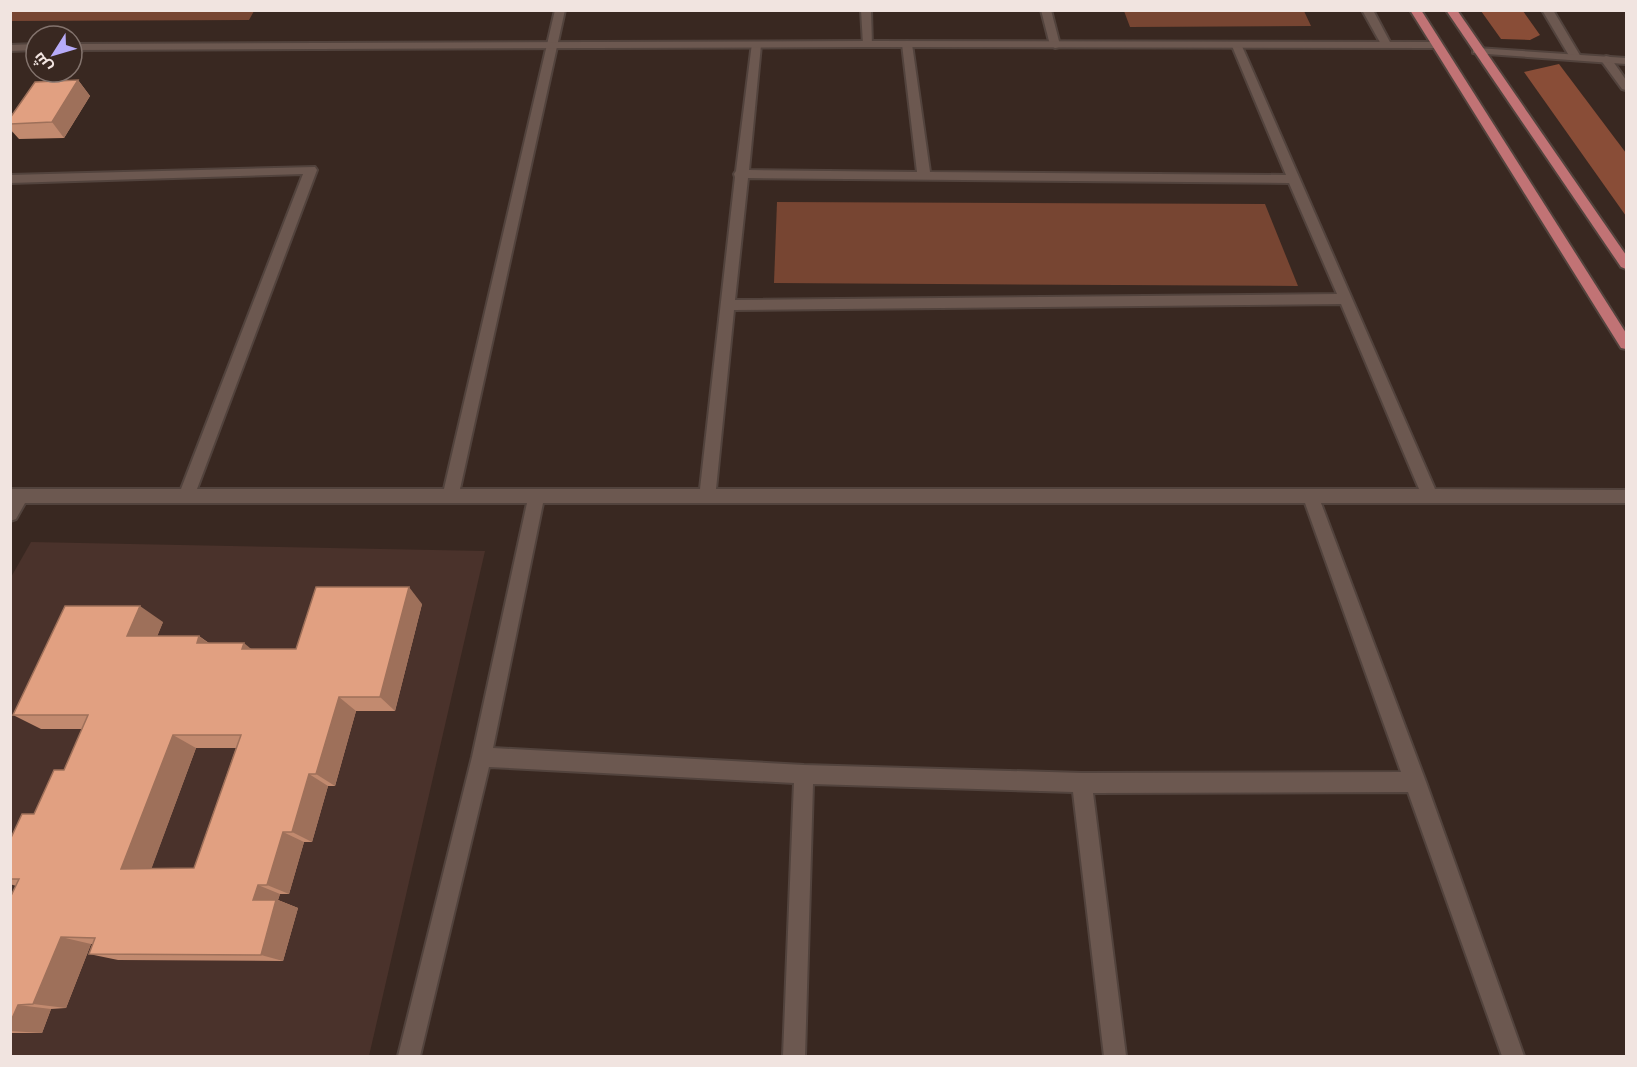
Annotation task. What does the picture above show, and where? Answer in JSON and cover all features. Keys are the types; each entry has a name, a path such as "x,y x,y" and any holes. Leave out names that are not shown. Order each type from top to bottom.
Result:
{"main road":[{"path":"1415,10 1626,344"},
{"path":"1451,10 1477,51 1626,264"}],"street":[{"path":"450,496 550,45 560,10"},
{"path":"866,10 868,44"},
{"path":"1046,10 1055,45"},
{"path":"1367,10 1386,44"},
{"path":"1547,10 1575,57"},
{"path":"84,47 868,44 1436,45"},
{"path":"907,44 924,176"},
{"path":"707,496 740,174 756,45"},
{"path":"1237,46 1292,179 1430,496"},
{"path":"1477,51 1626,61"},
{"path":"1606,59 1626,87"},
{"path":"10,127 48,84"},
{"path":"10,179 311,170 186,496"},
{"path":"740,174 1292,179"},
{"path":"726,305 1344,299"},
{"path":"10,514 15,496 1626,496"},
{"path":"409,1056 482,758 536,496"},
{"path":"1311,496 1513,1056"},
{"path":"482,758 804,774 1082,783 1416,782"},
{"path":"794,1056 804,774"},
{"path":"1082,783 1115,1056"}],"shaded area":[{"path":"10,11 254,11 249,20 11,21"},
{"path":"1124,11 1304,11 1311,26 1130,27"},
{"path":"1481,11 1523,11 1540,35 1530,40 1501,39"},
{"path":"1559,64 1626,153 1626,216 1524,72"},
{"path":"777,202 1265,204 1298,286 774,283"},
{"path":"31,542 485,551 369,1056 11,1056 10,579"}],"building":[{"path":"34,84 76,84 52,122 10,124 10,118"},
{"path":"316,587 409,587 380,697 339,697 316,774 309,774 292,832 283,832 267,885 258,885 253,900 276,900 261,955 89,954 95,938 61,937 33,1004 18,1005 10,1023 10,898 19,879 10,879 10,840 22,814 34,814 54,770 64,770 88,715 13,715 65,606 140,606 127,636 199,636 197,643 244,643 242,649 296,649","holes":["173,735 241,735 194,868 121,869"]}]}
